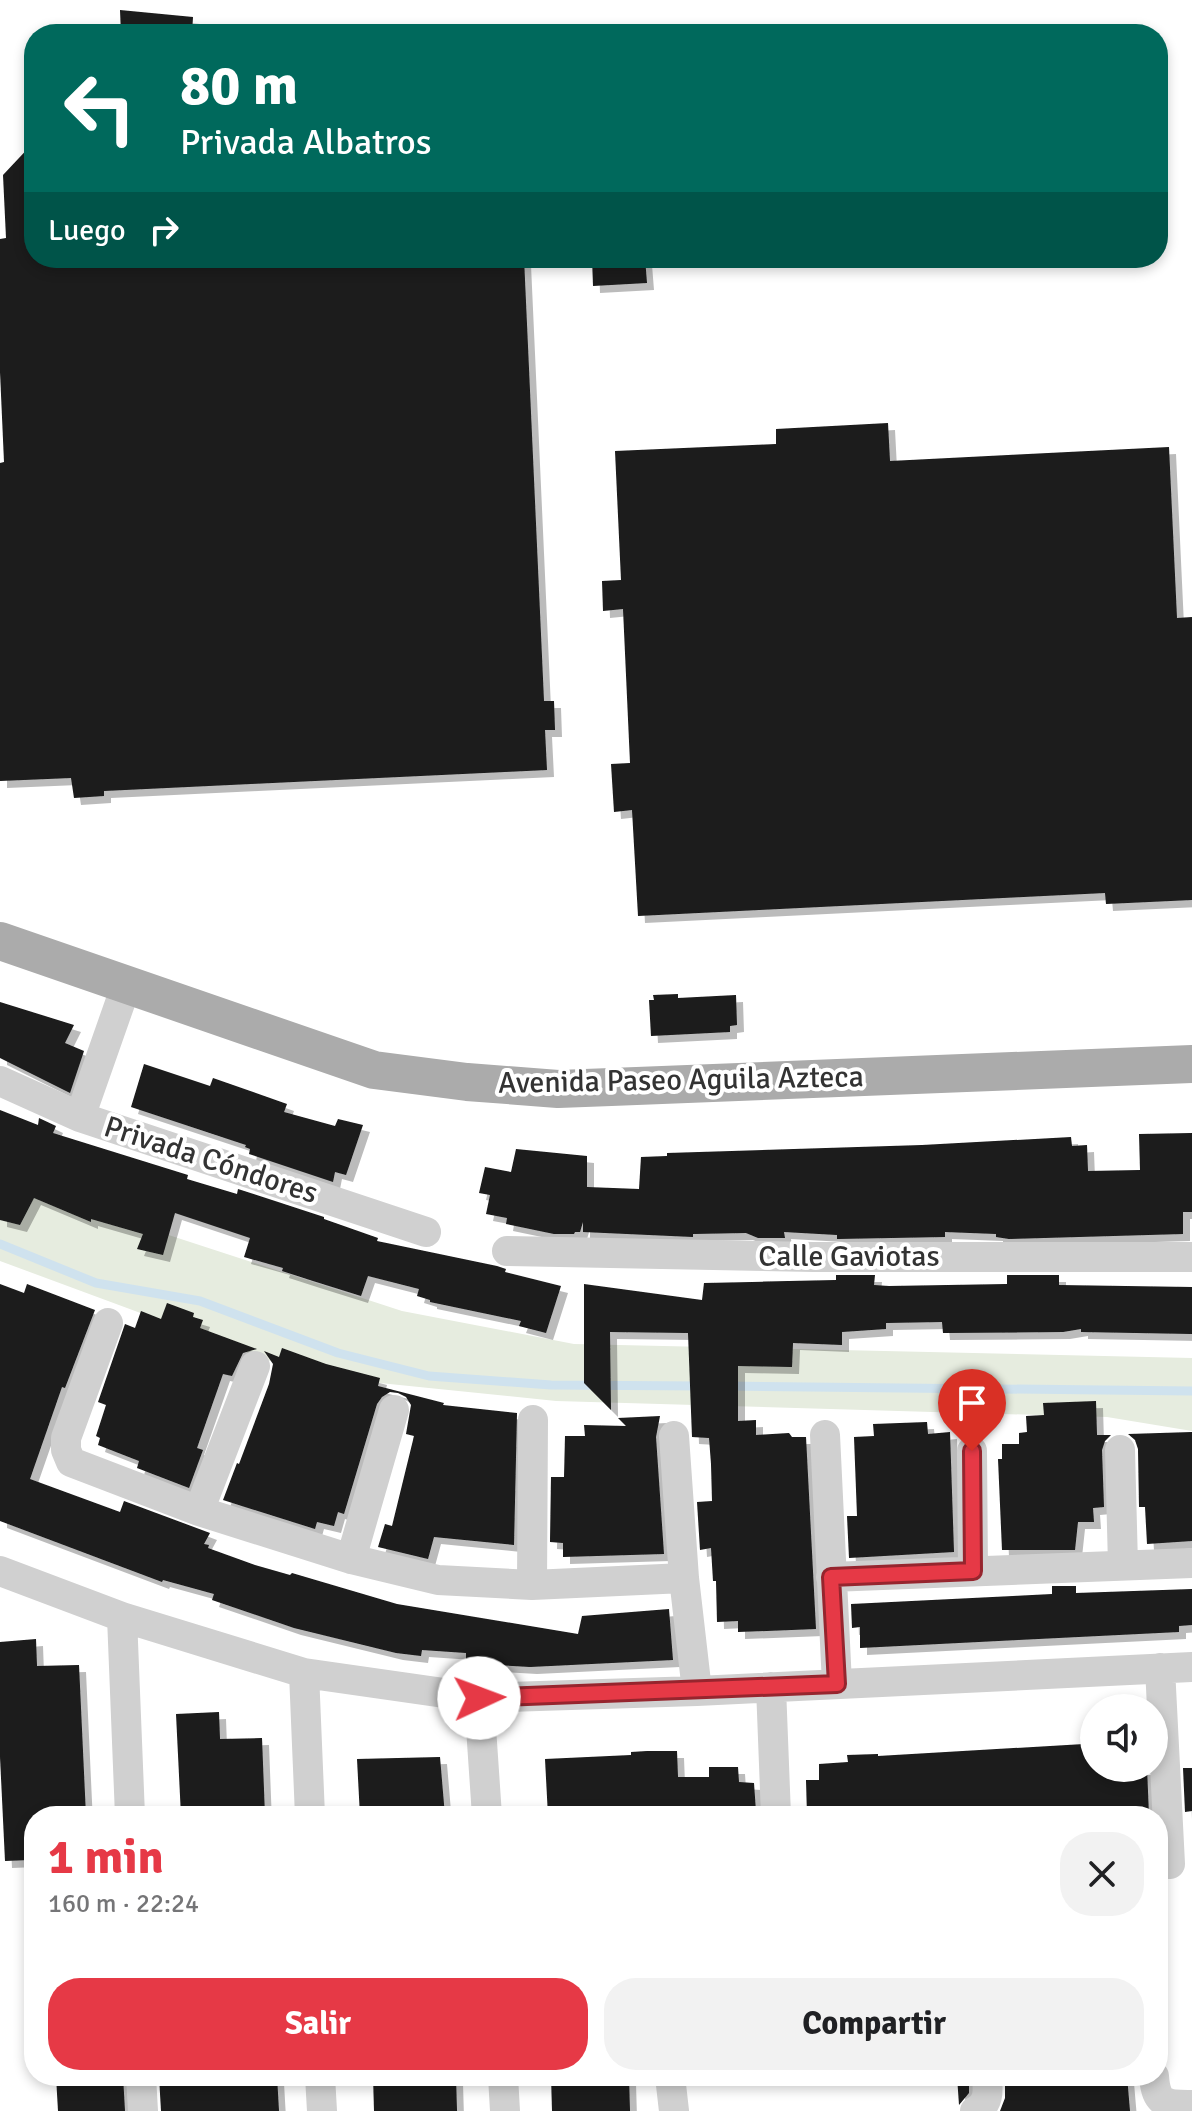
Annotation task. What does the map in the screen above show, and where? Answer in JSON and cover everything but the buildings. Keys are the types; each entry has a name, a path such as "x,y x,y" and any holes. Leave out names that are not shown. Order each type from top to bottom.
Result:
{"main road":[{"name":"Avenida Paseo Aguila Azteca","path":"0,941 374,1070 467,1082 558,1089 1192,1064"}],"street":[{"path":"80,1117 126,986"},
{"name":"Privada Cóndores","path":"0,1081 80,1117 426,1232"},
{"name":"Calle Gaviotas","path":"507,1251 814,1257 1192,1257"},
{"path":"108,1323 66,1438 66,1450 71,1462 199,1511 351,1559 438,1580 532,1585 684,1578"},
{"path":"199,1511 255,1366"},
{"path":"351,1559 394,1410"},
{"path":"532,1585 533,1420"},
{"path":"825,1435 837,1684"},
{"path":"674,1436 684,1578 697,1691"},
{"path":"1120,1450 1123,1565"},
{"path":"972,1451 973,1571"},
{"path":"831,1577 1192,1563"},
{"path":"0,1571 122,1617 304,1673 479,1698 697,1691 1192,1667"},
{"path":"122,1617 130,1806"},
{"path":"1160,1668 1173,1866"},
{"path":"304,1673 310,1806"},
{"path":"771,1687 776,1806"},
{"path":"479,1698 486,1806"},
{"path":"142,2086 143,2111"},
{"path":"321,2086 322,2111"},
{"path":"504,2086 505,2111"},
{"path":"671,2086 674,2111"},
{"path":"975,2111 981,2108 989,2094 988,2086"},
{"path":"1155,2086 1160,2100 1172,2105 1192,2105"}],"shaded area":[{"path":"0,1180 402,1311 574,1344 1192,1358 1192,1431 1107,1417 556,1401 311,1376 0,1261"}],"waterway":[{"path":"0,1244 96,1283 200,1301 338,1353 429,1376 551,1385 701,1386"},
{"path":"727,1386 1192,1391"}],"route":[{"path":"479,1698 837,1684 831,1577 973,1571 972,1451"}]}
